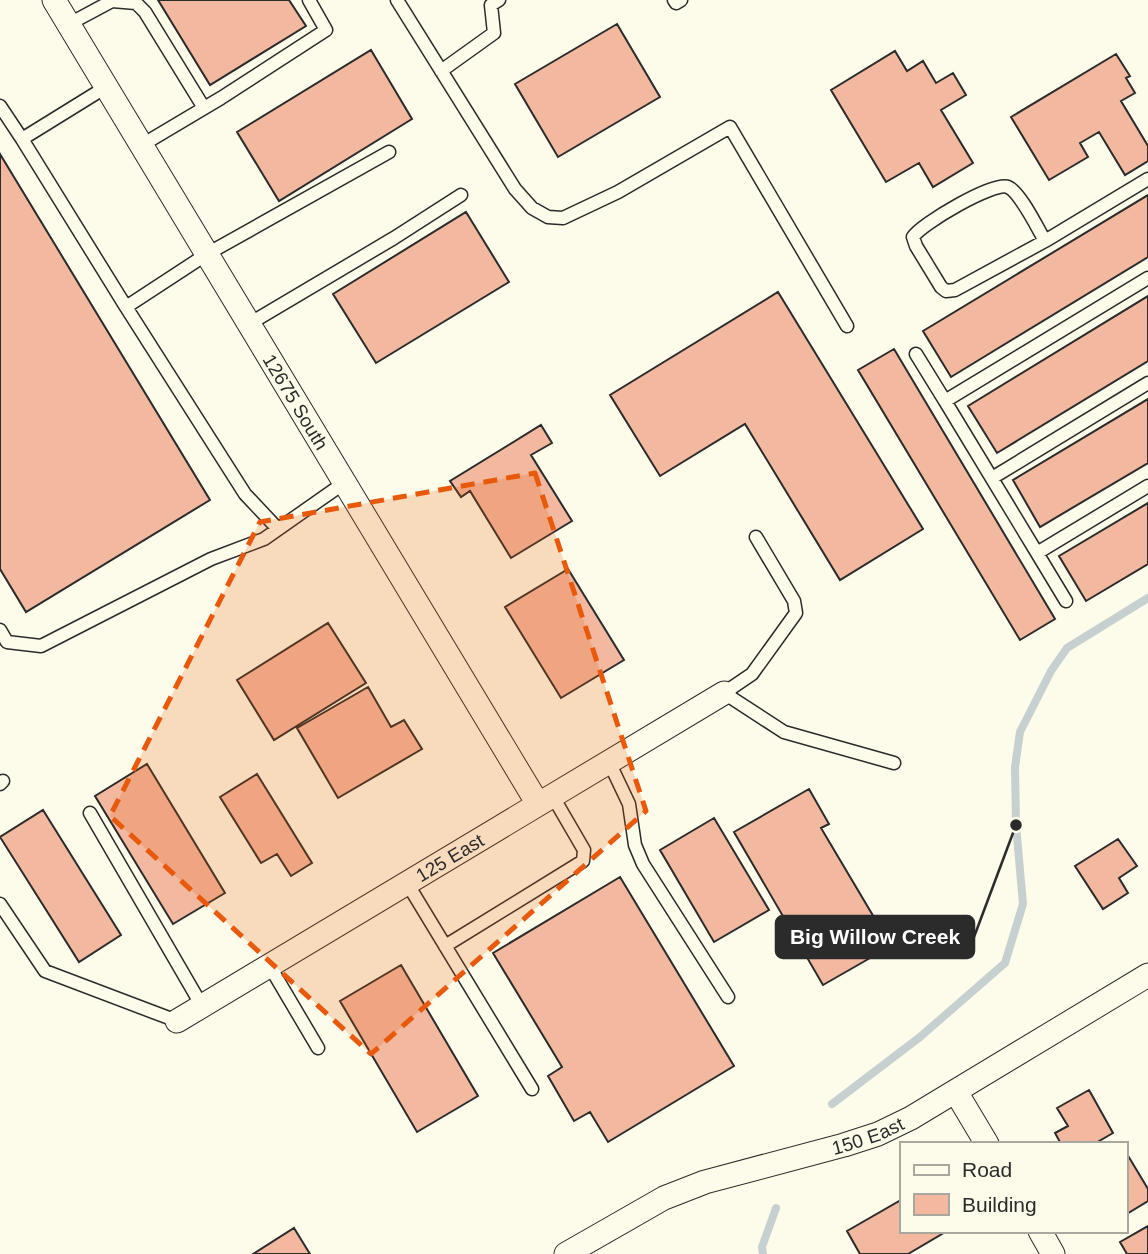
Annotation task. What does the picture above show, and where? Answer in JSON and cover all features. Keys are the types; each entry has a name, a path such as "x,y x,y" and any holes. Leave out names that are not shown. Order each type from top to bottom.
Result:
{"street":[{"name":"12675 South","path":"54,0 344,483 545,800"},
{"name":"125 East","path":"177,1021 723,692"},
{"name":"150 East","path":"566,1254 664,1198 705,1182 878,1134 956,1093 1148,975"},
{"path":"956,1093 986,1142"},
{"path":"1041,1233 1053,1254"}],"lane":[{"path":"142,145 326,30 309,0"},
{"path":"397,0 515,189 532,208 548,217 563,218 618,192 730,127 848,326"},
{"path":"441,71 494,33 491,5 499,0"},
{"path":"674,0 676,3 681,0"},
{"path":"69,24 112,1 136,3 145,12 204,108"},
{"path":"22,139 106,86"},
{"path":"0,106 245,494 278,529"},
{"path":"125,307 207,254 389,152"},
{"path":"1045,241 1016,193 1008,187 1000,186 936,218 917,230 913,237 941,287 946,291 955,290 1045,241 1148,179"},
{"path":"249,324 461,195"},
{"path":"945,401 1148,278"},
{"path":"916,354 1066,601"},
{"path":"992,478 1148,383"},
{"path":"0,630 7,642 41,646 211,559 264,539 344,483"},
{"path":"1037,553 1148,486"},
{"path":"756,537 794,601 796,613 752,674 723,692 784,732 894,763"},
{"path":"609,762 629,804 635,845 643,864 728,997"},
{"path":"445,946 583,861 584,849 545,800"},
{"path":"90,813 202,1006"},
{"path":"407,883 532,1088"},
{"path":"0,904 45,971 177,1021"},
{"path":"269,965 318,1048"}],"highlighted area":[{"path":"535,473 646,811 371,1054 110,816 260,522"}],"building":[{"path":"158,0 289,0 306,26 210,85"},
{"path":"617,24 660,97 558,157 515,84"},
{"path":"371,50 412,119 279,201 237,132"},
{"path":"895,51 907,71 923,61 936,83 953,73 966,95 941,110 973,163 933,187 919,163 886,182 831,90"},
{"path":"1116,54 1130,76 1126,78 1135,93 1121,101 1148,146 1148,161 1125,175 1099,132 1080,143 1088,157 1049,180 1011,117"},
{"path":"0,154 210,500 26,612 0,569"},
{"path":"1148,195 1148,257 951,377 923,331"},
{"path":"466,212 509,282 376,363 333,294"},
{"path":"778,292 923,529 840,580 745,424 660,476 610,395"},
{"path":"1148,296 1148,361 997,453 968,406"},
{"path":"894,349 1055,619 1020,640 858,370"},
{"path":"1148,399 1148,463 1040,527 1013,480"},
{"path":"541,425 552,443 531,455 572,521 511,558 470,491 461,497 450,481"},
{"path":"1148,503 1148,564 1086,601 1059,556"},
{"path":"568,569 624,660 561,698 505,607"},
{"path":"328,623 366,683 274,740 237,680"},
{"path":"368,687 391,727 404,720 422,749 338,798 297,728"},
{"path":"147,764 225,893 173,924 95,796"},
{"path":"257,774 312,863 291,876 277,854 261,863 220,797"},
{"path":"809,789 829,824 821,828 891,946 823,985 734,832"},
{"path":"43,810 121,935 79,962 0,837"},
{"path":"714,818 769,910 714,942 660,850"},
{"path":"1118,839 1137,866 1119,878 1128,893 1103,909 1075,866"},
{"path":"620,877 734,1066 608,1142 590,1112 574,1121 548,1076 562,1067 493,953"},
{"path":"401,965 478,1096 417,1132 340,1001"},
{"path":"1089,1090 1113,1133 1097,1142 1060,1142 1055,1133 1068,1126 1057,1108"},
{"path":"1127,1154 1148,1189 1148,1201 1127,1214"},
{"path":"900,1201 900,1233 944,1233 908,1254 860,1254 847,1231"},
{"path":"1148,1226 1148,1254 1127,1254 1120,1242"},
{"path":"294,1228 310,1254 253,1254"}],"waterway":[{"path":"832,1104 920,1037 1005,963 1023,904 1016,825 1015,767 1020,732 1051,671 1067,648 1148,598"},
{"path":"763,1254 762,1247 776,1208"}],"place":[{"name":"Big Willow Creek","path":"1016,825"}]}
